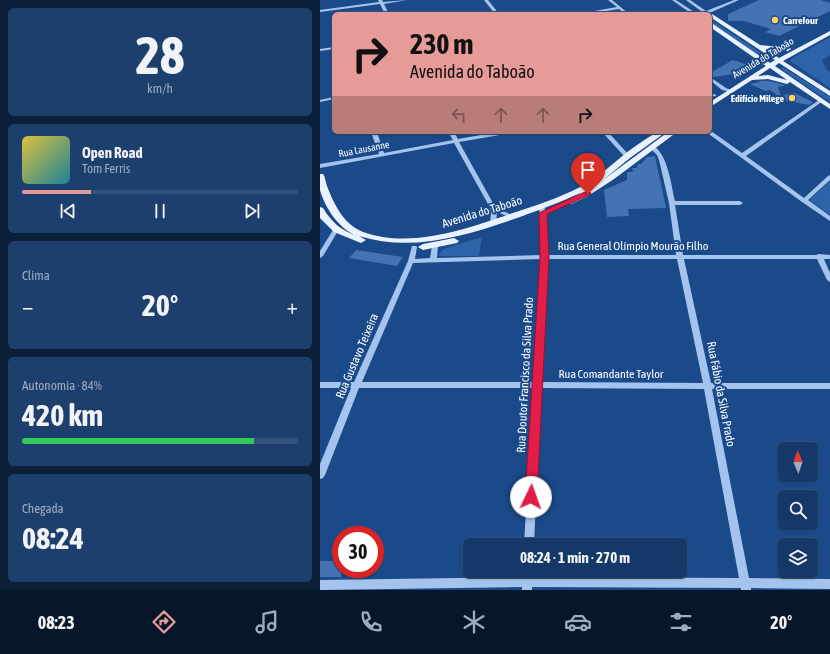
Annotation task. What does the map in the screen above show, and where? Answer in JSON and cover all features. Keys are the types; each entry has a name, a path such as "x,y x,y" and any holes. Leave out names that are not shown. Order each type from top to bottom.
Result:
{"main road":[{"path":"712,17 830,94"},
{"path":"712,25 830,107"},
{"name":"Avenida do Taboão","path":"776,59 788,50 830,28"},
{"name":"Avenida do Taboão","path":"712,104 728,90 767,64 830,33"},
{"path":"752,44 768,48 788,50"},
{"name":"Avenida do Taboão","path":"712,96 728,90 750,78 767,64"},
{"path":"750,78 776,78 800,86"},
{"name":"Avenida do Taboão","path":"320,176 333,209 341,221 350,229 363,235 382,239 405,241 425,240 445,237 511,216 542,209 592,183 659,134"},
{"name":"Avenida do Taboão","path":"335,231 369,243 389,246 435,246 469,237 542,209 588,194 611,179 671,134"},
{"path":"320,210 335,231"}],"street":[{"path":"320,11 381,1 405,0"},
{"path":"486,0 495,12"},
{"path":"610,0 625,12"},
{"path":"674,0 692,12"},
{"path":"688,0 704,12"},
{"path":"711,12 737,0"},
{"path":"381,1 386,12"},
{"path":"593,12 620,8"},
{"path":"320,50 332,48"},
{"path":"712,79 728,90"},
{"path":"320,101 332,98"},
{"path":"742,156 821,101"},
{"path":"375,134 382,154"},
{"path":"452,134 491,204 494,213 492,222"},
{"name":"Rua Lausanne","path":"320,166 495,134"},
{"path":"607,134 627,156"},
{"path":"712,134 830,219"},
{"name":"Rua Fábio da Silva Prado","path":"652,147 662,160 672,203 680,258 708,387 745,587"},
{"path":"804,201 830,177"},
{"path":"672,203 740,203"},
{"path":"491,204 499,211 511,216"},
{"name":"Rua Doutor Francisco da Silva Prado","path":"529,538 544,257 542,209"},
{"path":"320,256 335,231"},
{"path":"433,260 435,246"},
{"name":"Rua Gustavo Teixeira","path":"320,474 356,386 411,261 414,247"},
{"path":"819,256 830,280"},
{"name":"Rua General Olímpio Mourão Filho","path":"411,261 544,257 830,257"},
{"name":"Rua Comandante Taylor","path":"320,385 708,387 830,386"},
{"path":"320,585 745,587 830,584"}],"shaded area":[{"path":"712,20 766,56 761,58 712,24"},
{"path":"830,37 830,55 822,60 826,69 830,72 830,88 790,61 791,59"},
{"path":"783,67 830,97 830,102 781,69"},
{"path":"830,181 830,215 809,200"},
{"path":"482,237 479,256 438,256 443,249"}],"building":[{"name":"Carrefour","path":"759,0 821,0 830,3 830,11 779,36 765,32 771,29 744,21 728,21 728,14"},
{"path":"733,60 748,65 735,74 713,77 712,72"},
{"path":"759,81 768,81 786,85 778,87 781,96 794,93 813,102 809,105 773,98 779,97 770,90 766,91 750,84 760,82"},
{"path":"655,156 666,208 628,209 629,216 607,217 604,190 627,180 627,172 633,172 632,168 637,168 638,164 641,164 647,157"},
{"path":"356,250 403,257 397,266 349,258"},
{"path":"320,561 332,561 332,577 320,577"}],"place":[{"name":"Carrefour","path":"775,20"},
{"name":"Edifício Milege","path":"792,98"}],"route":[{"path":"531,497 544,257 543,213 588,194"}]}
